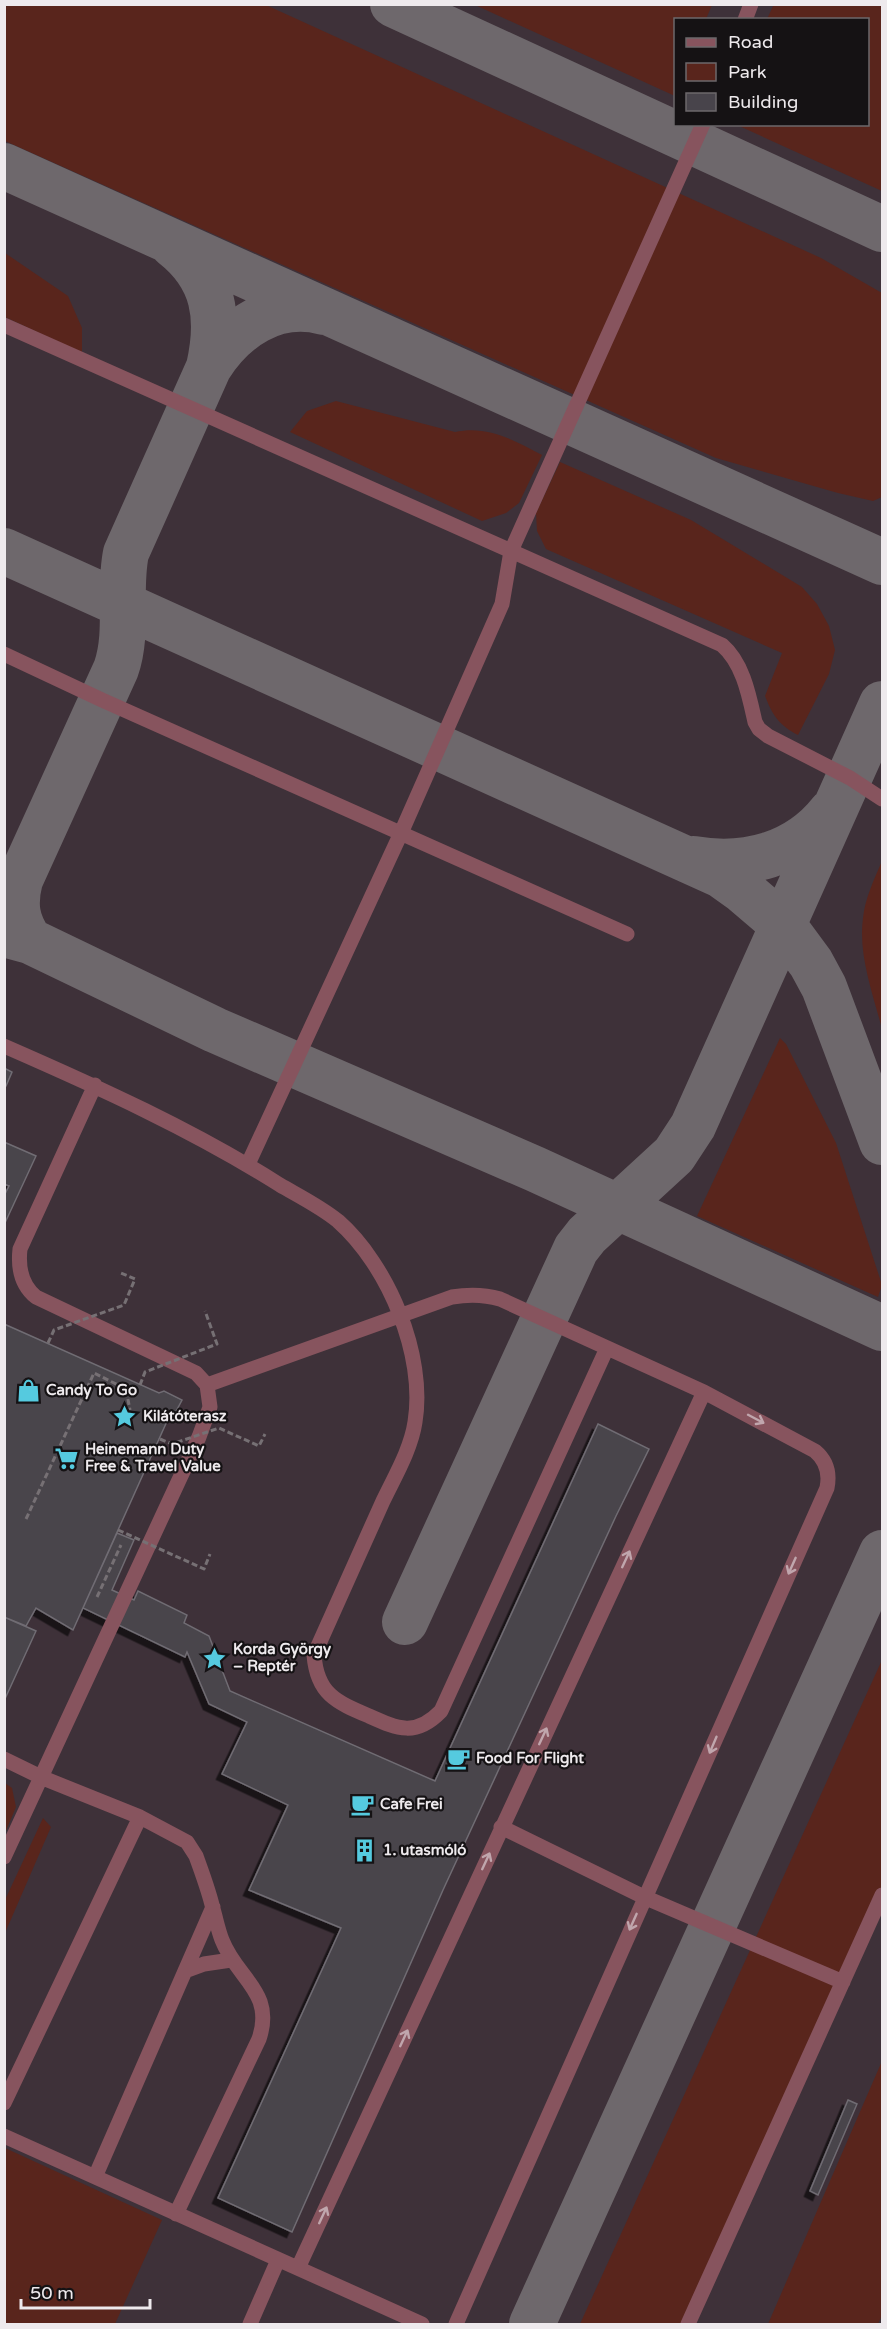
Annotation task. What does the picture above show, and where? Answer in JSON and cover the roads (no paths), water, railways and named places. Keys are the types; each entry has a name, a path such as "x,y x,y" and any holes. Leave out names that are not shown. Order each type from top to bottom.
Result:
{"lane":[{"path":"248,1164 401,832 502,604 511,551 702,126"},
{"path":"4,325 722,645 732,653 739,665 759,729 768,736 850,778 882,799"},
{"path":"5,655 627,934"},
{"path":"4,1046 95,1085 248,1164 337,1220 362,1246 381,1275 400,1316 411,1352 417,1406 415,1424 395,1476 314,1655 318,1680 338,1702 398,1728 409,1729 433,1720 447,1703 607,1348"},
{"path":"4,1857 43,1778 199,1437 210,1407 207,1385 196,1373 36,1297 24,1285 20,1266 20,1249 95,1085"},
{"path":"207,1385 452,1297 470,1294 487,1295 704,1392 816,1451 825,1462 829,1478 827,1488 456,2325"},
{"path":"298,2268 704,1392"},
{"path":"4,1760 140,1817 187,1842 193,1848 213,1907 220,1937 231,1960 253,1985 259,1997 264,2025 259,2039 177,2214"},
{"path":"4,2103 140,1817"},
{"path":"501,1827 644,1897 843,1982"},
{"path":"688,2325 882,1895"},
{"path":"94,2176 213,1907"},
{"path":"185,1971 213,1962 231,1960"},
{"path":"4,2136 422,2325"},
{"path":"250,2325 278,2260"}],"place":[{"name":"Candy To Go","path":"28,1390"},
{"name":"Kilátóterasz","path":"125,1416"},
{"name":"Heinemann Duty Free & Travel Value","path":"67,1458"},
{"name":"Korda György – Reptér","path":"215,1658"},
{"name":"Food For Flight","path":"458,1758"},
{"name":"Cafe Frei","path":"362,1804"},
{"name":"1. utasmóló","path":"365,1850"}]}
